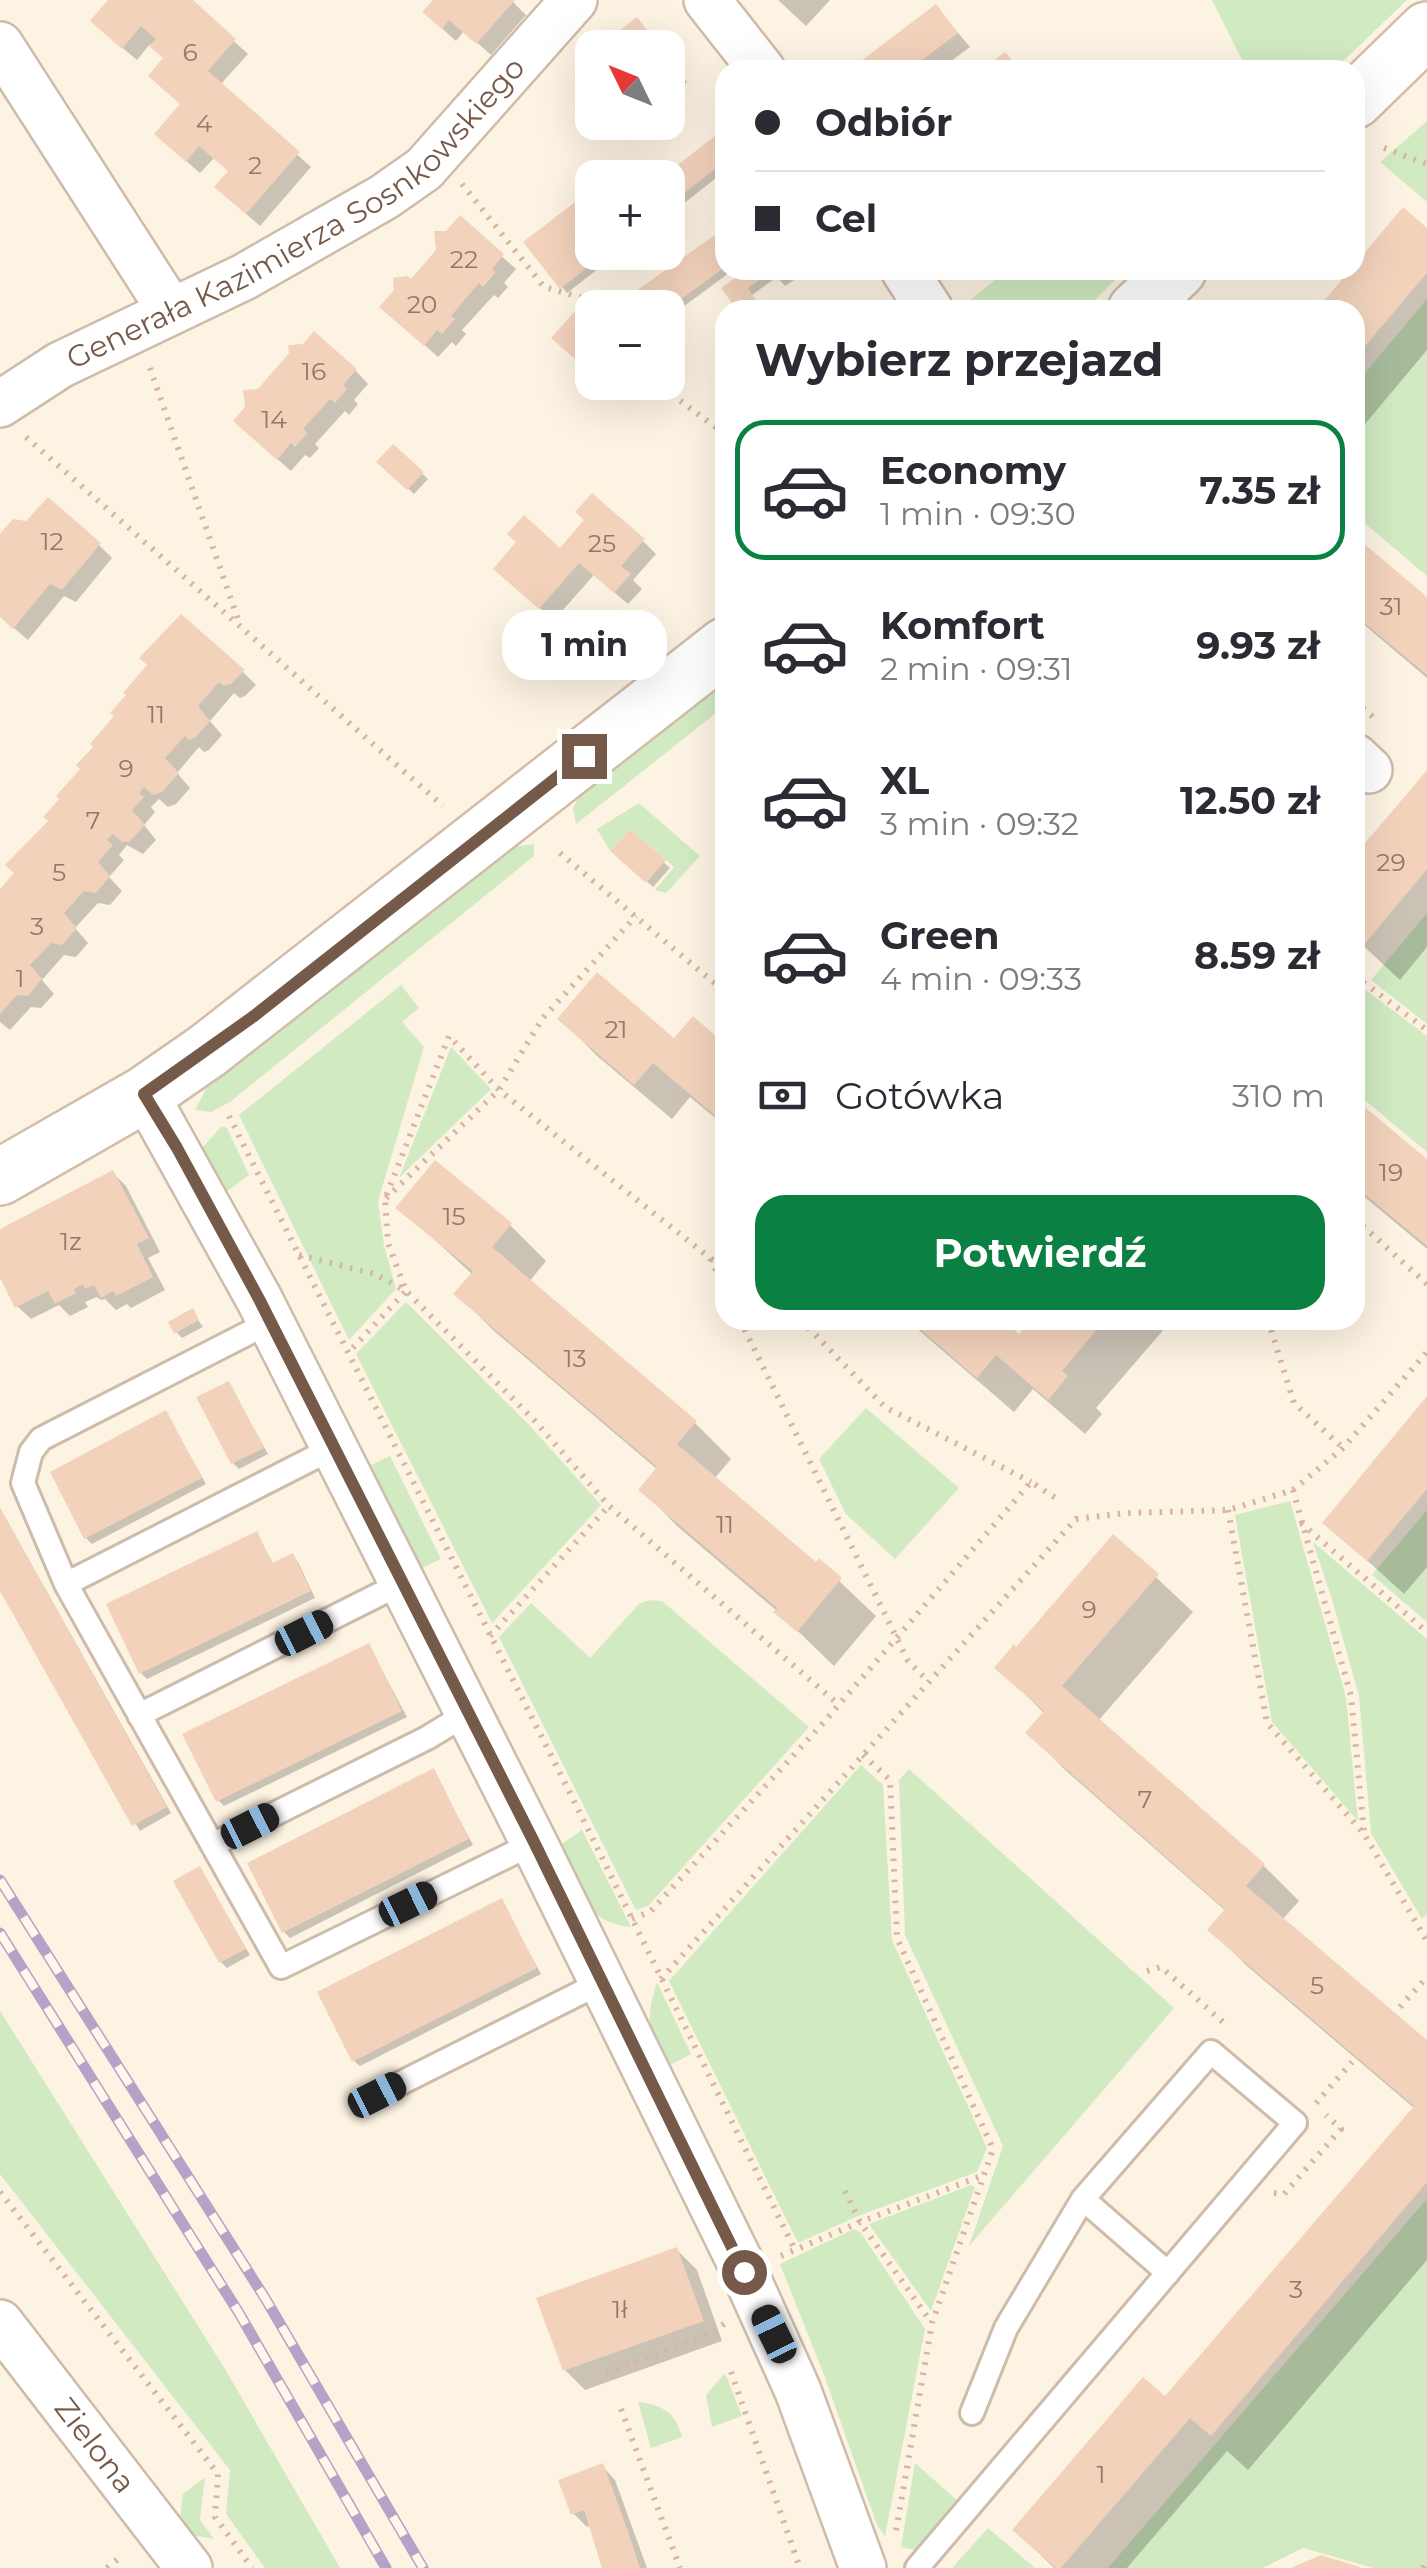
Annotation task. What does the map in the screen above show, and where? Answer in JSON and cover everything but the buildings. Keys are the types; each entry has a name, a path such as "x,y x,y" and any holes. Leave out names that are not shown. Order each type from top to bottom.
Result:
{"main road":[{"path":"1365,90 1427,30"},
{"path":"1146,300 1168,280"},
{"path":"0,1177 144,1094 254,1016 715,654"}],"street":[{"name":"Generała Kazimierza Sosnkowskiego","path":"12,420 60,365 244,277 424,170 574,0"},
{"path":"706,0 754,60"},
{"path":"0,44 172,311"},
{"path":"144,1094 270,1322 534,1842 774,2334 862,2568"},
{"name":"Zielona","path":"0,2323 189,2568"}],"lane":[{"path":"270,1322 40,1440 31,1452 23,1483 66,1584 281,1966 534,1842"},
{"path":"66,1584 333,1448"},
{"path":"140,1714 402,1584"},
{"path":"214,1844 427,1738 468,1713"},
{"path":"377,2095 602,1982"},
{"path":"916,2568 1295,2123 1211,2052 1083,2199 1006,2328 972,2413"},
{"path":"1083,2199 1168,2273"}],"path":[{"path":"1384,148 1427,164"},
{"path":"452,171 544,287 575,296"},
{"path":"150,366 241,629"},
{"path":"679,400 715,427"},
{"path":"12,420 241,629 446,808 431,820"},
{"path":"560,852 715,983"},
{"path":"384,1199 499,1090 542,1019 636,916"},
{"path":"1365,984 1427,1030"},
{"path":"406,1290 388,1243 384,1199 449,1036 499,1090 715,1260"},
{"path":"229,1116 795,2250"},
{"path":"1365,1229 1427,1284"},
{"path":"299,1256 375,1274 406,1290 535,1421 609,1506 838,1704"},
{"path":"710,1258 715,1268"},
{"path":"348,1353 406,1290"},
{"path":"745,1330 896,1638 908,1661 927,1680"},
{"path":"810,1330 885,1407 1057,1499"},
{"path":"1271,1330 1294,1403 1344,1448"},
{"path":"661,1979 1076,1519 1228,1510 1292,1490 1344,1448 1427,1352"},
{"path":"632,1919 652,1911 1031,1482"},
{"path":"1292,1490 1351,1696 1364,1834"},
{"path":"490,1636 609,1506"},
{"path":"1228,1510 1266,1723 1364,1834 1424,1927 1427,1941"},
{"path":"1300,1522 1427,1632"},
{"path":"863,1755 890,1780 898,1938 993,2149 932,2323 895,2537"},
{"path":"1400,2006 1427,1978"},
{"path":"1315,2104 1352,2062"},
{"path":"769,2262 860,2222 984,2176"},
{"path":"845,2190 860,2222 932,2323"},
{"path":"0,2192 218,2474 215,2517 252,2568"},
{"path":"731,2372 800,2568"},
{"path":"621,2410 680,2568"},
{"path":"107,2568 123,2555"},
{"path":"1423,2568 1427,2561"}],"green space":[{"path":"1212,0 1407,0 1344,60 1242,60"},
{"path":"1427,121 1427,202 1380,162"},
{"path":"995,280 1115,280 1095,300 970,300"},
{"path":"1427,299 1427,576 1365,523 1365,373"},
{"path":"715,687 715,714 576,824 573,809 580,793"},
{"path":"639,803 700,856 666,893 655,890 674,867 630,829 610,851 597,829"},
{"path":"534,844 534,856 230,1102 211,1112 195,1110 208,1085 507,848"},
{"path":"1427,913 1427,1024 1371,980"},
{"path":"401,985 419,1008 402,1022 424,1047 378,1201 396,1289 349,1340 239,1115"},
{"path":"1365,990 1427,1036 1427,1152 1365,1100"},
{"path":"451,1047 491,1089 399,1178"},
{"path":"222,1126 227,1128 249,1175 226,1192 202,1148"},
{"path":"406,1302 530,1426 601,1505 492,1623 356,1354"},
{"path":"866,1408 959,1488 895,1559 846,1514 819,1459"},
{"path":"390,1456 441,1559 416,1571 365,1468"},
{"path":"1290,1501 1346,1697 1358,1821 1272,1722 1235,1515"},
{"path":"1427,1510 1427,1622 1372,1575"},
{"path":"1313,1542 1427,1639 1427,1914 1422,1919 1371,1833 1359,1696"},
{"path":"662,1601 809,1727 648,1906 636,1910 499,1637 531,1603 590,1658 639,1604"},
{"path":"861,1765 883,1785 892,1940 987,2148 977,2172 798,2243 669,1981"},
{"path":"909,1769 1174,2008 969,2246 1003,2146 905,1935 899,1780"},
{"path":"582,1830 631,1927 615,1924 591,1910 569,1876 556,1848"},
{"path":"657,1982 691,2054 665,2068 650,2026"},
{"path":"0,2011 225,2369 340,2568 265,2568 226,2514 230,2470 0,2174"},
{"path":"971,2185 975,2187 931,2311 869,2224"},
{"path":"1427,2199 1427,2568 1374,2568 1303,2548 1263,2568 1108,2568"},
{"path":"854,2229 861,2233 925,2329 885,2536 877,2525 780,2264"},
{"path":"725,2373 742,2416 712,2427 706,2395"},
{"path":"638,2402 667,2411 682,2437 651,2448"},
{"path":"915,2463 959,2502 919,2551 901,2547"},
{"path":"205,2477 200,2520 214,2539 192,2535 180,2519 183,2494"},
{"path":"988,2528 1035,2568 952,2568"}],"railway":[{"path":"0,1880 265,2298 423,2568"},
{"path":"0,1933 239,2313 386,2568"}],"route":[{"path":"584,756 254,1016 144,1094 259,1299 534,1842 744,2272"}]}
